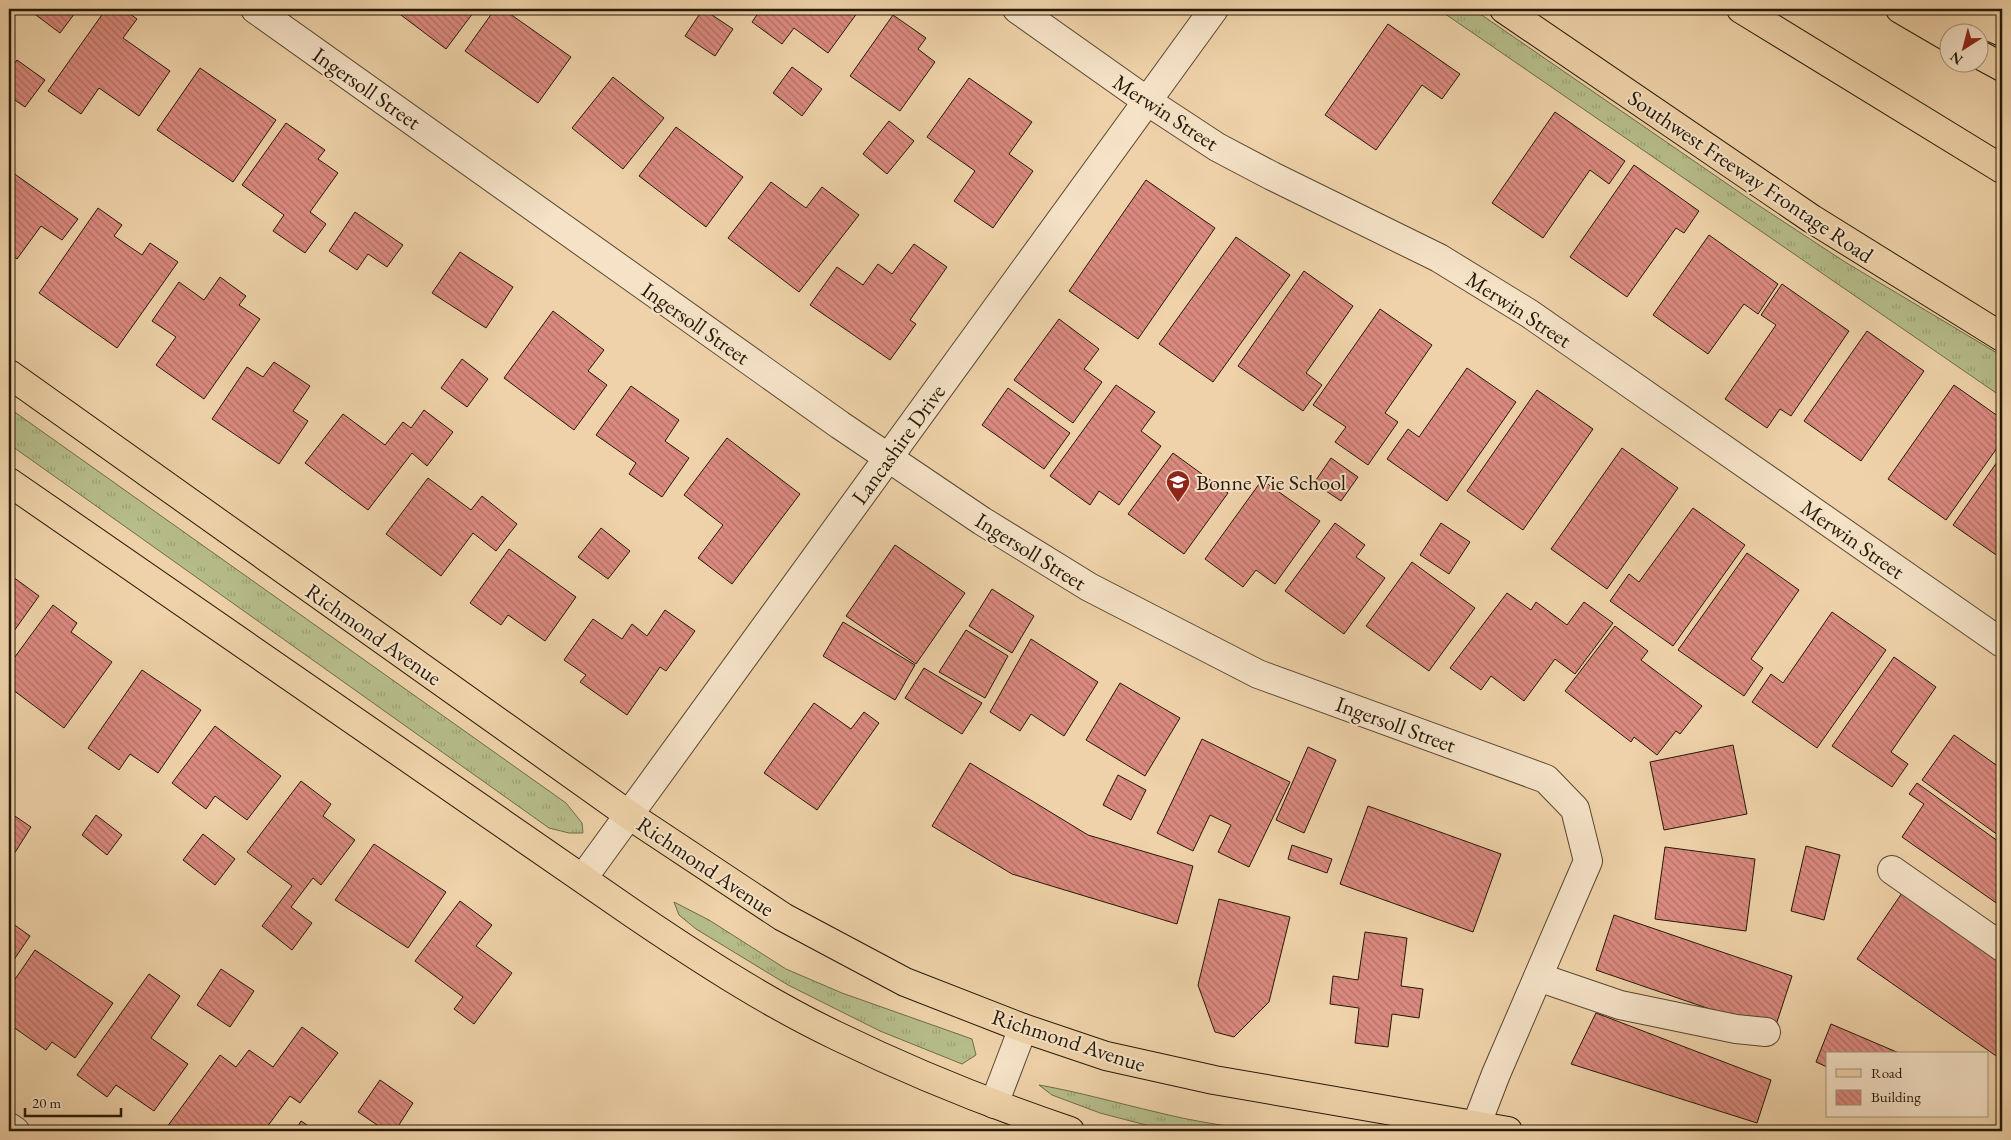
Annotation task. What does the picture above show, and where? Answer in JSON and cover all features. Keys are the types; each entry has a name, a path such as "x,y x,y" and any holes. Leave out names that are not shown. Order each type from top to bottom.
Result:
{"main road":[{"name":"Southwest Freeway Frontage Road","path":"1504,9 1812,220 2002,337"},
{"path":"1741,9 2002,169"},
{"path":"1900,9 1938,31"},
{"path":"1949,9 2002,32"},
{"path":"1814,52 2002,155"},
{"path":"1988,59 2002,67"},
{"name":"Richmond Avenue","path":"9,374 629,815 783,917 905,982 1023,1028 1106,1056 1214,1080 1475,1128 1508,1131"},
{"path":"9,482 685,949 758,993 836,1035 914,1072 994,1104 1070,1131"}],"street":[{"name":"Ingersoll Street","path":"255,9 888,458 982,521 1089,587 1258,674 1546,779 1575,810 1588,861 1493,1081 1475,1128"},
{"name":"Merwin Street","path":"1017,9 1147,101 1217,146 1272,176 1439,258 1530,314 2002,644"},
{"name":"Lancashire Drive","path":"583,878 1214,9"},
{"path":"1892,870 2002,947"},
{"path":"1538,978 1620,1005 1736,1029 1766,1032"},
{"path":"994,1104 1023,1028"},
{"path":"9,1127 15,1131"}],"green space":[{"path":"1438,9 1473,9 1755,203 1845,262 2002,356 2002,397"},
{"path":"9,408 566,803 582,823 583,833 569,833 549,828 9,444"},
{"path":"674,902 709,920 786,969 842,993 972,1039 976,1055 962,1064 880,1031 788,985 696,929 679,915"},
{"path":"1039,1085 1183,1118 1224,1126 1266,1131 1169,1131 1100,1113 1052,1095"}],"building":[{"path":"28,9 78,9 60,33"},
{"path":"106,9 123,9 137,19 123,38 170,71 139,116 99,88 81,114 48,91"},
{"path":"393,9 476,9 446,49"},
{"path":"495,9 503,9 571,57 538,103 465,51"},
{"path":"703,9 733,29 715,56 685,36"},
{"path":"761,9 860,9 828,53 794,28 782,44 752,22"},
{"path":"893,15 926,38 918,49 935,62 900,111 850,76"},
{"path":"1388,24 1460,74 1442,99 1422,85 1376,150 1325,115"},
{"path":"17,60 45,80 25,107 9,96 9,71"},
{"path":"792,67 822,89 802,116 773,93"},
{"path":"200,68 276,120 233,182 157,130"},
{"path":"613,77 664,118 623,169 572,128"},
{"path":"969,78 1032,122 1009,154 1033,171 993,228 954,201 975,171 927,137"},
{"path":"1555,112 1625,161 1609,184 1590,170 1543,238 1492,203"},
{"path":"889,121 914,141 887,174 863,154"},
{"path":"286,123 325,150 318,159 338,173 310,212 326,224 305,253 273,231 284,215 242,185"},
{"path":"676,127 743,177 706,227 639,176"},
{"path":"1634,165 1699,211 1684,233 1676,228 1627,297 1570,257"},
{"path":"9,170 78,219 62,240 41,226 17,259 9,253"},
{"path":"1146,180 1215,228 1138,339 1069,291"},
{"path":"771,182 806,208 822,187 859,215 799,292 728,238"},
{"path":"98,208 122,225 114,236 142,255 150,243 178,262 117,348 39,293"},
{"path":"355,212 403,245 387,267 368,254 357,270 329,251"},
{"path":"1709,235 1778,284 1758,314 1744,304 1708,354 1653,315"},
{"path":"1236,237 1290,275 1213,382 1159,344"},
{"path":"914,244 947,267 910,320 916,324 890,360 810,305 837,267 863,285 878,264 892,274"},
{"path":"460,252 513,287 486,328 432,293"},
{"path":"1304,271 1353,306 1306,373 1322,385 1303,411 1238,366"},
{"path":"220,277 246,296 239,305 260,319 204,399 156,365 176,337 152,321 179,282 204,300"},
{"path":"1782,284 1849,331 1791,416 1780,409 1767,428 1725,399 1776,325 1761,315"},
{"path":"1380,309 1432,345 1385,413 1398,422 1368,465 1335,442 1346,427 1313,405"},
{"path":"553,311 604,350 588,371 607,385 574,430 504,378"},
{"path":"1059,319 1099,349 1084,369 1102,382 1073,423 1014,380"},
{"path":"1867,331 1924,371 1861,461 1804,421"},
{"path":"462,359 488,379 467,407 441,388"},
{"path":"274,362 310,386 293,411 308,421 279,464 212,419 247,367 263,377"},
{"path":"1467,368 1516,402 1447,501 1387,459 1408,429 1419,437"},
{"path":"1116,385 1155,412 1141,431 1161,446 1119,505 1099,491 1090,505 1050,476"},
{"path":"1954,385 2002,419 2002,441 1946,520 1888,479"},
{"path":"631,386 679,420 665,441 689,458 662,497 629,474 636,463 596,435"},
{"path":"1008,388 1070,433 1044,469 982,425"},
{"path":"1537,390 1593,429 1523,530 1467,491"},
{"path":"424,410 453,432 427,466 412,453 368,510 305,463 343,414 385,445 403,422 411,428"},
{"path":"727,438 800,494 732,584 698,558 723,525 684,495"},
{"path":"1622,448 1678,488 1607,589 1551,549"},
{"name":"Bonne Vie School","path":"1173,453 1228,493 1184,554 1128,514"},
{"path":"2002,455 2002,559 1953,525"},
{"path":"1331,458 1358,477 1341,501 1314,483"},
{"path":"428,478 471,510 482,496 517,524 496,551 473,533 441,576 386,534"},
{"path":"1262,480 1320,521 1275,584 1256,570 1243,587 1205,559"},
{"path":"1693,508 1745,545 1673,646 1610,601 1629,574 1639,582"},
{"path":"1335,523 1365,545 1356,557 1385,578 1344,634 1285,591"},
{"path":"1441,523 1470,542 1449,574 1420,555"},
{"path":"601,528 630,551 608,579 578,557"},
{"path":"895,545 965,593 916,664 846,616"},
{"path":"509,549 576,597 545,641 508,615 501,625 470,603"},
{"path":"1747,553 1799,590 1751,659 1763,668 1744,696 1678,650"},
{"path":"1412,562 1475,608 1429,671 1366,626"},
{"path":"9,574 39,596 9,638"},
{"path":"992,589 1034,616 1012,653 969,626"},
{"path":"1507,593 1531,610 1536,602 1567,625 1584,602 1613,623 1575,674 1555,659 1524,701 1491,676 1481,690 1450,668"},
{"path":"53,605 77,623 71,632 112,662 64,728 9,687 9,665"},
{"path":"665,610 695,631 666,671 660,667 627,715 580,682 586,675 564,660 593,619 622,639 632,624 647,636"},
{"path":"1832,612 1886,650 1817,748 1752,702 1771,674 1783,683"},
{"path":"843,622 915,665 895,700 823,656"},
{"path":"1615,626 1648,651 1641,660 1702,706 1680,734 1676,731 1657,755 1634,737 1631,742 1565,691"},
{"path":"966,630 1008,656 985,698 939,672"},
{"path":"1031,639 1098,682 1064,736 1031,714 1020,731 990,712"},
{"path":"1894,657 1936,687 1891,752 1908,764 1892,787 1832,746"},
{"path":"924,668 982,703 962,734 905,698"},
{"path":"142,670 201,710 158,773 130,754 119,770 88,748"},
{"path":"1120,683 1180,718 1145,776 1086,740"},
{"path":"814,703 851,729 864,712 879,723 817,810 764,773"},
{"path":"215,726 281,776 247,820 215,796 206,809 172,783"},
{"path":"1954,735 1999,767 2002,762 2002,838 1922,780"},
{"path":"1202,739 1290,782 1249,867 1218,852 1231,825 1210,815 1193,851 1157,833"},
{"path":"1733,745 1747,814 1664,830 1650,762"},
{"path":"1308,747 1336,760 1304,833 1276,820"},
{"path":"970,763 1088,835 1193,866 1177,924 1012,874 932,826"},
{"path":"1118,775 1146,790 1131,820 1103,805"},
{"path":"301,781 331,804 323,816 355,840 321,885 313,878 291,907 312,923 292,950 262,926 292,886 247,852"},
{"path":"1917,783 2002,844 2002,907 1902,837 1924,804 1909,794"},
{"path":"1368,806 1501,854 1473,932 1340,884"},
{"path":"9,812 31,827 9,862"},
{"path":"96,815 122,835 107,855 82,835"},
{"path":"203,834 235,859 215,885 183,860"},
{"path":"374,844 446,892 408,948 335,900"},
{"path":"1292,845 1332,859 1327,873 1288,859"},
{"path":"1806,846 1840,855 1824,920 1791,911"},
{"path":"1665,847 1755,859 1746,931 1655,919"},
{"path":"1902,893 2002,962 2002,1060 1857,959"},
{"path":"1219,899 1290,917 1269,1002 1234,1037 1215,1032 1198,985"},
{"path":"460,901 492,925 476,946 512,973 474,1024 454,1009 463,997 415,961"},
{"path":"1614,915 1792,976 1774,1031 1596,970"},
{"path":"9,921 30,936 9,967"},
{"path":"1365,932 1407,938 1401,986 1423,989 1419,1018 1392,1014 1388,1047 1355,1043 1359,1008 1330,1004 1333,976 1358,980"},
{"path":"35,950 113,1003 75,1058 52,1042 46,1050 9,1024 9,988"},
{"path":"221,969 254,991 230,1027 197,1005"},
{"path":"149,974 180,996 151,1038 188,1064 154,1111 116,1085 107,1097 77,1075"},
{"path":"1596,1013 1771,1080 1757,1123 1571,1064"},
{"path":"1831,1024 1897,1052 1826,1052 1826,1067 1816,1062"},
{"path":"302,1027 338,1053 300,1103 290,1096 264,1131 164,1131 220,1055 236,1067 249,1050 273,1067"},
{"path":"380,1080 413,1103 395,1131 386,1131 358,1112"},
{"path":"301,1121 316,1131 295,1131"}],"place":[{"name":"Bonne Vie School","path":"1178,503"}]}
